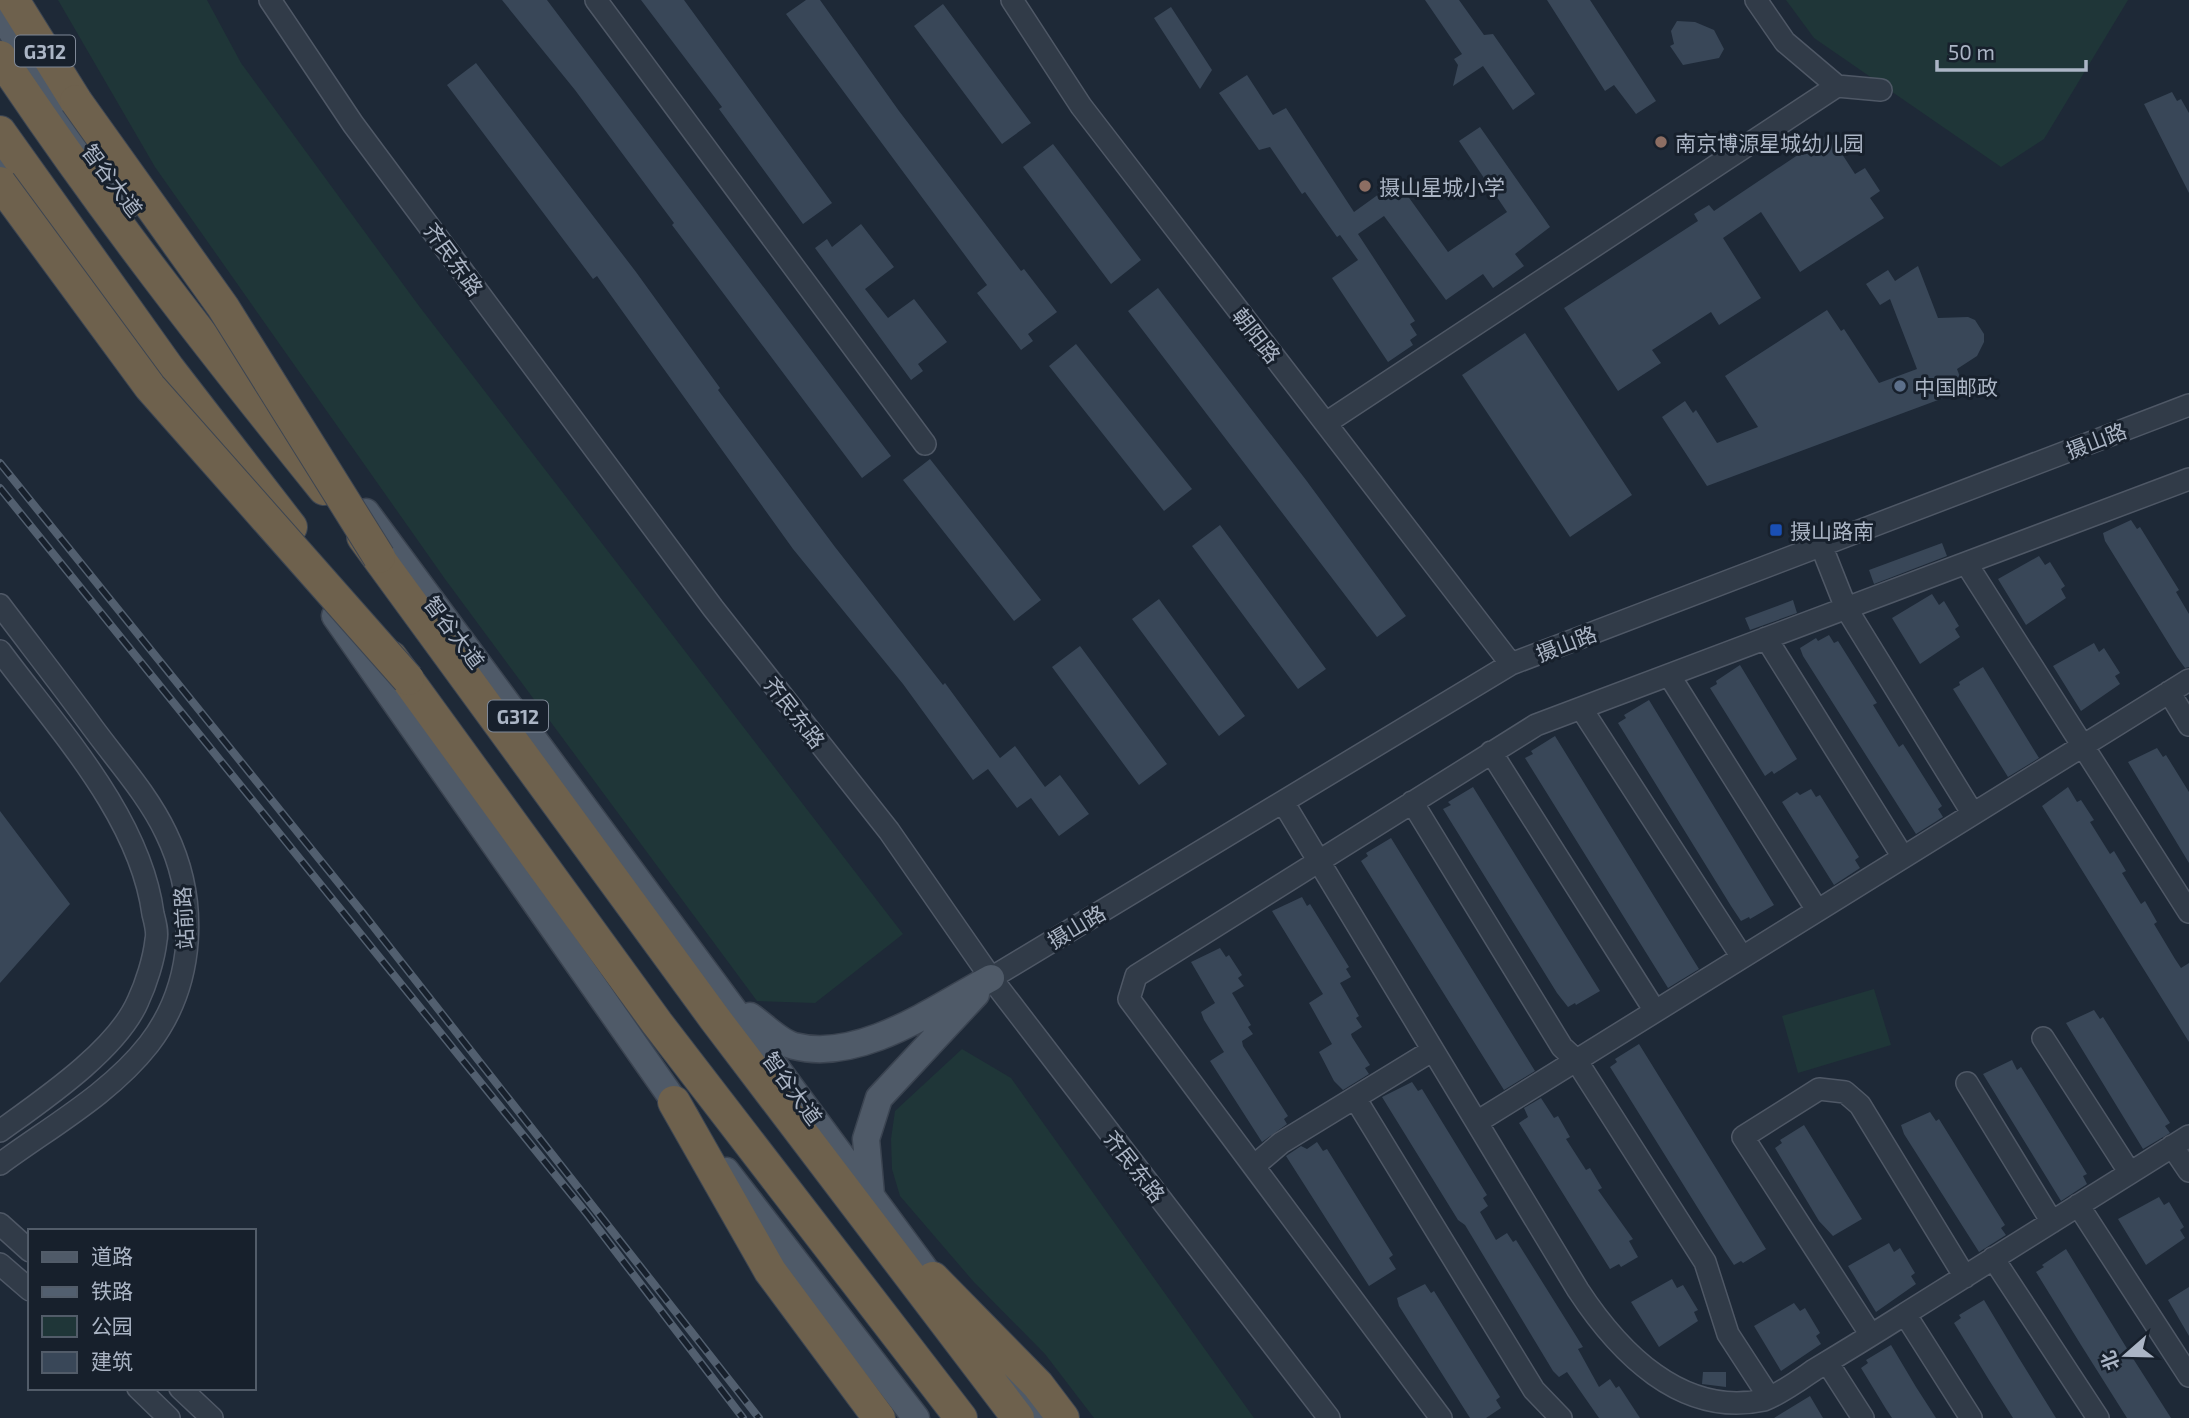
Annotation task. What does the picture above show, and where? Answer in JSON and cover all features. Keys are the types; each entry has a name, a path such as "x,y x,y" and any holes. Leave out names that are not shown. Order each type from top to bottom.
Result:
{"highway":[{"name":"G312","path":"13,0 76,101 223,307 379,556"},
{"path":"19,0 76,101"},
{"name":"智谷大道","path":"0,57 46,126 203,340 379,556 715,1019 1018,1418"},
{"path":"0,132 169,369 408,679 657,1023 961,1418"},
{"path":"0,183 150,387 408,679"},
{"path":"674,1102 771,1271 878,1416"},
{"path":"930,1276 1038,1385 1063,1418"}],"main road":[{"name":"智谷大道","path":"0,13 61,112 303,428 732,1003 871,1197 1039,1418"},
{"path":"0,161 393,693 674,1102 916,1418"},
{"path":"732,1003 792,1046 847,1048 883,1037 991,978"},
{"path":"871,1197 866,1139 879,1098 991,978"}],"street":[{"name":"齐民东路","path":"270,0 370,146 713,608 888,831 991,978 1329,1418"},
{"path":"596,0 925,444"},
{"name":"朝阳路","path":"1012,0 1081,106 1511,664"},
{"path":"1756,0 1785,42 1837,86 1881,90"},
{"path":"1326,423 1837,86"},
{"name":"摄山路","path":"991,978 1511,664 2189,405"},
{"path":"1441,1418 1129,999 1136,976 1536,724 2189,480"},
{"path":"1821,545 1846,608 1973,814"},
{"path":"1966,563 2189,912"},
{"name":"站前路","path":"0,606 134,783 166,833 186,892 188,948 176,998 149,1044 110,1084 0,1164"},
{"path":"1766,638 1903,857"},
{"name":"站前路","path":"0,651 86,766 130,836 149,883 157,939 138,1003 105,1047 64,1085 0,1131"},
{"path":"1669,675 1817,910"},
{"path":"1477,1122 2189,680"},
{"path":"2169,692 2189,724"},
{"path":"1581,708 1742,957"},
{"path":"1492,752 1655,1012"},
{"path":"1283,802 1589,1306 1632,1359 1675,1395 1688,1401 1751,1411 1769,1397 2181,1141 2189,1171"},
{"path":"1412,802 1562,1047 1576,1060 1705,1262 1728,1334 1769,1397"},
{"path":"2043,1038 2130,1173"},
{"path":"1254,1166 1280,1143 1433,1050"},
{"path":"1967,1083 2052,1222"},
{"path":"1871,1335 1743,1137 1819,1089 1845,1091 1860,1105 1965,1277"},
{"path":"1355,1098 1534,1390 1561,1418"},
{"path":"2078,1205 2189,1376"},
{"path":"0,1224 28,1249"},
{"path":"1993,1258 2098,1418"},
{"path":"0,1264 28,1288"},
{"path":"1905,1314 1971,1418"},
{"path":"1827,1362 1863,1418"},
{"path":"140,1390 169,1418"},
{"path":"182,1390 212,1418"}],"green space":[{"path":"58,0 207,0 241,63 419,306 903,934 815,1003 757,1001 445,579 155,167"},
{"path":"1786,0 2128,0 2044,139 2001,167 1814,38"},
{"path":"1874,989 1891,1045 1798,1073 1782,1016"},
{"path":"962,1049 1011,1078 1254,1418 1094,1418 1045,1354 973,1281 900,1196 892,1169 891,1139 895,1111"}],"building":[{"path":"502,0 547,0 891,456 862,478 672,225 674,223 575,90"},
{"path":"641,0 684,0 832,203 803,224 719,109 722,107"},
{"path":"806,0 820,0 899,111 1021,271 1024,269 1057,312 1028,334 1033,341 1021,350 977,293 987,285 786,14"},
{"path":"1425,0 1459,0 1484,35 1493,34 1535,94 1513,110 1483,66 1453,86 1458,65 1454,59 1462,54"},
{"path":"1547,0 1590,0 1656,101 1636,114 1614,85 1605,91"},
{"path":"943,4 1031,123 1002,144 914,26"},
{"path":"1171,7 1212,70 1200,89 1154,18"},
{"path":"1677,21 1695,22 1714,30 1724,49 1719,58 1683,65 1670,46 1674,44 1671,31"},
{"path":"476,63 636,272 720,388 718,390 835,547 943,685 945,683 1000,758 1015,746 1045,787 1060,775 1089,814 1059,836 1031,798 1017,808 988,769 973,780 903,684 793,549 597,276 593,279 447,85"},
{"path":"1247,75 1273,115 1286,108 1354,212 1397,181 1448,252 1507,212 1459,141 1480,127 1550,227 1515,254 1524,266 1493,288 1483,274 1446,300 1384,216 1358,234 1415,321 1410,324 1417,335 1410,340 1413,345 1388,362 1332,278 1358,260 1340,235 1337,237 1305,192 1302,194 1270,147 1259,150 1219,93"},
{"path":"2172,92 2177,101 2181,99 2189,113 2189,193 2144,104"},
{"path":"1829,134 1855,174 1865,168 1880,191 1870,198 1884,218 1800,272 1761,212 1723,238 1761,298 1719,325 1711,312 1652,350 1661,363 1618,391 1564,308 1698,221 1694,214 1709,205 1714,211"},
{"path":"1053,144 1141,260 1111,284 1023,167"},
{"path":"861,224 894,267 865,289 888,318 914,299 947,342 918,364 923,371 911,380 815,248 827,239 832,247"},
{"path":"1918,266 1938,318 1968,317 1975,320 1984,334 1984,342 1977,356 1957,369 1965,390 1707,486 1662,417 1685,401 1693,413 1696,410 1717,443 1758,427 1725,376 1827,310 1841,331 1844,329 1879,383 1917,369 1890,299 1880,305 1866,284 1888,270 1895,281"},
{"path":"1158,288 1306,480 1406,616 1377,637 1128,311"},
{"path":"1525,333 1632,495 1570,537 1462,375"},
{"path":"1076,344 1192,489 1164,511 1049,366"},
{"path":"930,459 1041,600 1014,621 903,480"},
{"path":"2131,520 2137,529 2140,527 2179,590 2176,592 2189,614 2189,667 2185,668 2177,657 2105,541 2103,533"},
{"path":"1220,525 1326,669 1298,689 1192,546"},
{"path":"1942,543 1947,556 1874,584 1869,570"},
{"path":"2039,556 2045,565 2050,562 2065,586 2061,589 2066,598 2026,625 1998,579"},
{"path":"1932,594 1939,605 1944,601 1959,626 1955,629 1960,637 1920,664 1892,618"},
{"path":"1159,599 1245,716 1219,736 1132,619"},
{"path":"1793,600 1797,613 1750,630 1745,618"},
{"path":"1829,635 1834,643 1838,641 1877,703 1873,705 1899,747 1903,744 1942,806 1938,809 1943,817 1916,834 1803,656 1800,648 1816,638 1818,641"},
{"path":"2094,643 2099,652 2104,648 2120,673 2115,676 2120,684 2081,711 2053,666"},
{"path":"1080,646 1167,764 1139,785 1052,667"},
{"path":"1740,665 1797,759 1774,774 1772,771 1765,776 1710,688"},
{"path":"1983,667 2039,758 2008,777 1953,689"},
{"path":"1649,700 1774,905 1750,919 1749,917 1741,921 1618,723 1626,718 1624,715"},
{"path":"1555,736 1699,969 1668,988 1525,758"},
{"path":"2157,748 2163,757 2166,755 2189,792 2189,863 2128,762"},
{"path":"1473,787 1600,991 1576,1005 1575,1003 1568,1007 1557,993 1443,809 1451,805 1448,802"},
{"path":"2068,787 2077,802 2081,800 2094,820 2090,822 2110,854 2114,851 2126,871 2122,873 2141,904 2145,901 2157,922 2154,924 2181,968 2189,963 2189,1042 2042,806"},
{"path":"1811,789 1816,797 1820,795 1859,857 1855,860 1860,868 1834,885 1782,802 1797,792 1800,795"},
{"path":"0,811 70,904 0,983"},
{"path":"1391,838 1535,1071 1504,1090 1361,861 1368,856 1366,853"},
{"path":"1302,897 1307,906 1310,904 1349,967 1346,969 1351,977 1340,983 1359,1016 1356,1018 1362,1027 1351,1034 1370,1065 1365,1068 1369,1074 1343,1090 1334,1081 1319,1052 1332,1044 1309,1003 1323,994 1272,911"},
{"path":"1220,948 1226,957 1229,955 1242,975 1238,978 1244,986 1232,993 1251,1025 1248,1027 1253,1034 1242,1041 1243,1046 1288,1116 1284,1119 1287,1124 1262,1142 1210,1061 1224,1052 1201,1012 1215,1003 1191,962"},
{"path":"2094,1010 2100,1019 2103,1017 2170,1123 2165,1126 2170,1133 2143,1149 2066,1023"},
{"path":"1639,1044 1766,1249 1743,1263 1741,1261 1734,1265 1610,1067 1617,1062 1615,1059"},
{"path":"2012,1060 2017,1070 2021,1067 2087,1174 2083,1176 2087,1184 2061,1201 1983,1074"},
{"path":"1412,1082 1418,1091 1422,1089 1487,1195 1483,1198 1488,1206 1480,1212 1496,1240 1507,1233 1513,1242 1516,1240 1583,1347 1578,1349 1599,1387 1610,1379 1616,1388 1619,1386 1640,1418 1599,1418 1567,1372 1559,1377 1553,1371 1465,1225 1458,1220 1382,1097"},
{"path":"1541,1098 1554,1118 1558,1116 1570,1137 1566,1139 1586,1170 1590,1168 1602,1188 1598,1190 1633,1239 1629,1241 1638,1257 1621,1267 1619,1264 1610,1269 1519,1123 1528,1117 1524,1108"},
{"path":"1930,1112 1936,1121 1939,1119 2005,1225 2001,1228 2006,1235 1979,1252 1904,1134 1901,1125"},
{"path":"1804,1125 1862,1219 1833,1236 1819,1221 1775,1148 1782,1143 1780,1140"},
{"path":"1317,1142 1323,1151 1327,1149 1393,1255 1389,1258 1396,1269 1369,1286 1286,1156 1301,1146 1307,1149"},
{"path":"2159,1197 2164,1205 2169,1202 2184,1227 2180,1230 2185,1238 2146,1265 2118,1219"},
{"path":"1889,1243 1894,1252 1900,1248 1915,1273 1911,1276 1916,1284 1876,1312 1848,1266"},
{"path":"2066,1249 2171,1418 2127,1418 2081,1345 2036,1272"},
{"path":"1672,1279 1677,1288 1683,1285 1698,1310 1694,1312 1698,1321 1659,1347 1631,1302"},
{"path":"1425,1284 1431,1293 1434,1291 1500,1397 1496,1400 1501,1408 1486,1418 1470,1418 1399,1306 1397,1298"},
{"path":"2189,1287 2189,1336 2168,1300"},
{"path":"1984,1300 2056,1418 2013,1418 1954,1323 1961,1318 1959,1315"},
{"path":"1794,1303 1800,1311 1805,1308 1820,1333 1816,1336 1821,1344 1781,1371 1754,1326"},
{"path":"1891,1345 1936,1418 1892,1418 1886,1409 1861,1368 1868,1363 1866,1360"},
{"path":"1703,1372 1726,1372 1726,1387 1702,1384"},
{"path":"1810,1396 1823,1418 1774,1418"}],"railway":[{"path":"0,463 362,912 759,1418"},
{"path":"0,488 587,1214 743,1418"}],"place":[{"name":"南京博源星城幼儿园","path":"1661,142"},
{"name":"摄山星城小学","path":"1365,186"},
{"name":"中国邮政","path":"1900,386"},
{"name":"摄山路南","path":"1776,530"}]}
